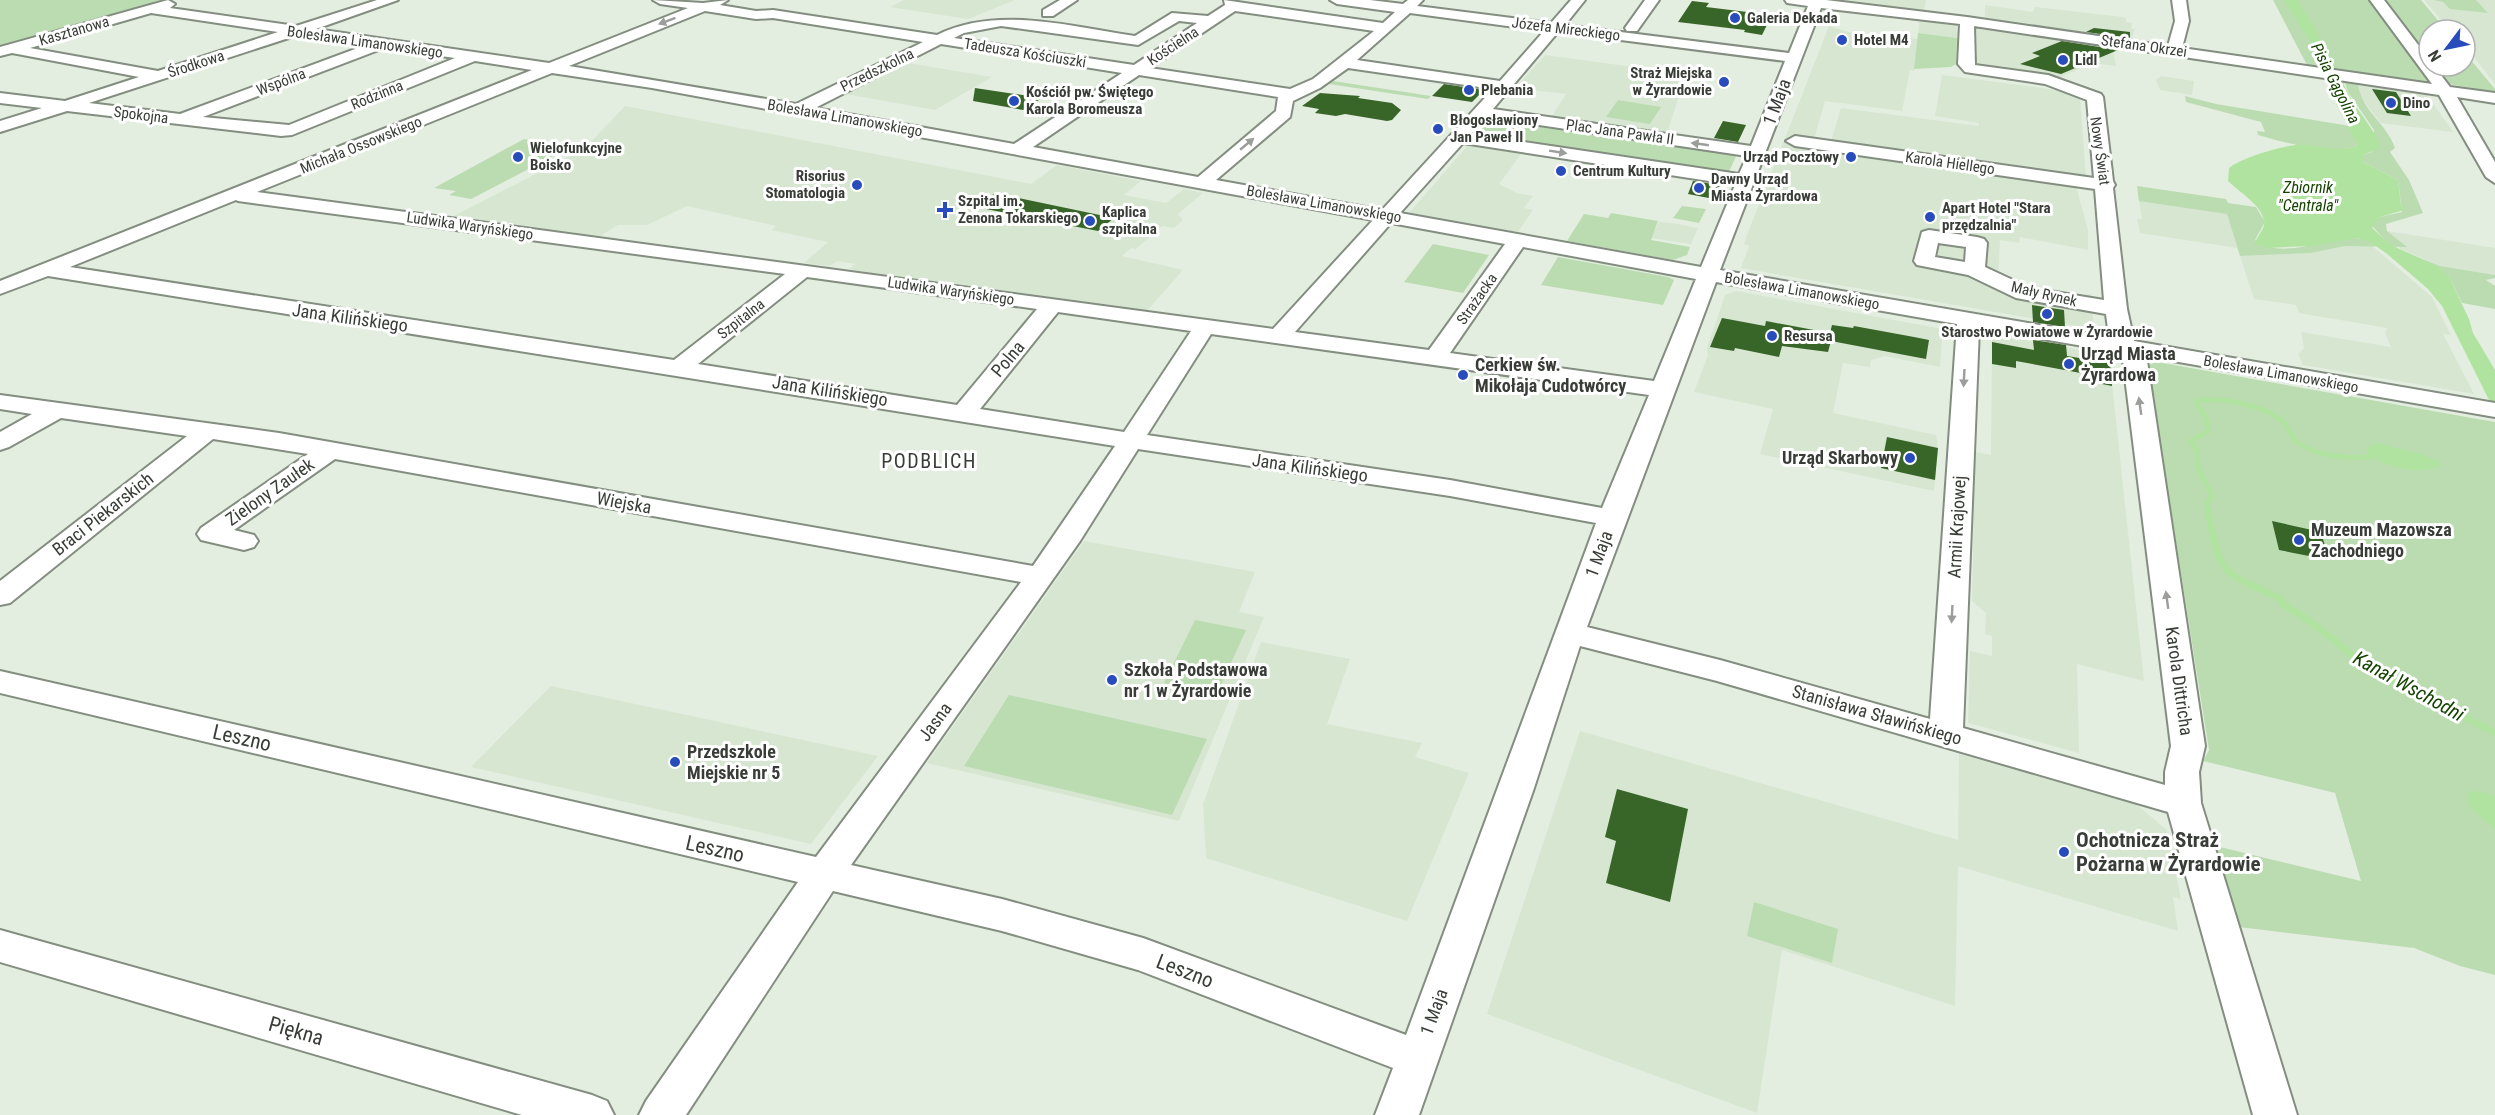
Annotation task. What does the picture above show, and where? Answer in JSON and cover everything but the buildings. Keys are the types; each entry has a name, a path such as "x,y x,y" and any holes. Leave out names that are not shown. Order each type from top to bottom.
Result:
{"street":[{"name":"Kasztanowa","path":"5,51 182,0"},
{"name":"Środkowa","path":"0,127 391,0"},
{"name":"Tadeusza Kościuszki","path":"660,0 1288,97"},
{"name":"Michała Ossowskiego","path":"0,288 238,195 547,68 721,0"},
{"path":"1048,13 1070,0"},
{"name":"Józefa Mireckiego","path":"1337,0 1403,4 1556,28 1629,33 1795,58"},
{"path":"1278,337 1482,112 1578,0"},
{"path":"1629,33 1652,0"},
{"name":"Stefana Okrzei","path":"1792,0 1817,1 1967,21 2494,98"},
{"path":"2174,51 2182,21 2180,0"},
{"path":"2377,0 2453,92 2490,162 2495,177"},
{"name":"1 Maja","path":"1396,1115 1517,788 1612,518 1817,1"},
{"path":"1232,3 1387,28"},
{"name":"Kościelna","path":"1018,149 1211,21 1232,3"},
{"path":"1203,182 1284,113 1288,97 1316,84 1387,28 1403,4"},
{"name":"Bolesława Limanowskiego","path":"151,9 652,83 1709,275 2491,410"},
{"name":"Przedszkolna","path":"799,109 956,30 1001,22 1138,41 1177,16 1211,21"},
{"name":"Nowy Świat","path":"1967,21 1966,64 1970,69 2048,80 2094,96 2106,185 2116,309 2121,339 2126,347"},
{"name":"Wspólna","path":"180,120 381,44"},
{"path":"5,51 161,76"},
{"name":"Rodzinna","path":"281,131 292,130 472,57"},
{"path":"1344,63 1504,86"},
{"name":"Spokojna","path":"0,98 281,131"},
{"name":"Plac Jana Pawła II","path":"1482,112 1761,144"},
{"name":"Plac Jana Pawła II","path":"1458,137 1746,181"},
{"name":"Karola Hiellego","path":"1761,144 1790,140 2106,185"},
{"name":"Ludwika Waryńskiego","path":"238,195 803,270 1664,390"},
{"name":"Strażacka","path":"1435,358 1518,240"},
{"name":"Jana Kilińskiego","path":"47,270 1131,441 1450,488 1612,518"},
{"name":"Szpitalna","path":"679,368 803,270"},
{"name":"Mały Rynek","path":"1974,270 2024,293 2116,309"},
{"name":"Polna","path":"964,413 1052,305"},
{"name":"Armii Krajowej","path":"1946,734 1968,319"},
{"name":"Jasna","path":"661,1115 824,874 1041,576 1205,326"},
{"name":"Karola Dittricha","path":"2126,347 2135,361 2188,746 2182,772 2183,803 2275,1115"},
{"name":"Wiejska","path":"0,402 279,441 1041,576"},
{"path":"0,442 55,411"},
{"name":"Braci Piekarskich","path":"0,596 207,432"},
{"name":"Zielony Zaułek","path":"244,541 211,534 329,451"},
{"name":"Stanisława Sławińskiego","path":"1570,633 1720,671 2183,803"},
{"name":"Leszno","path":"0,682 1002,915 1143,955 1418,1058"},
{"name":"Piękna","path":"0,945 592,1115"}],"shaded area":[{"path":"0,0 161,0 0,48"},
{"path":"904,0 1015,0 968,19 890,7"},
{"path":"1839,0 1926,0 1924,12"},
{"path":"2273,0 2371,0 2417,65 2417,78 2426,78 2429,82 2418,82 2308,67"},
{"path":"2383,0 2421,0 2436,18 2417,18 2417,47"},
{"path":"2424,0 2495,0 2495,84 2477,61 2477,18 2440,18"},
{"path":"2434,0 2476,0 2488,13 2450,9 2443,2"},
{"path":"1985,5 2033,12 2035,7 2123,17 2126,18 2126,22 2132,23 2131,29 2135,29 2131,39 1985,18"},
{"path":"1920,18 1956,23 1957,38 1918,33"},
{"path":"1829,26 1849,32 1918,39 1914,71 1910,70 1902,111 1825,101 1812,146 2075,183 2088,230 2088,250 2020,237 2019,243 2000,240 1998,278 2084,295 2091,294 2094,329 1741,268 1749,246 1744,244 1747,235"},
{"path":"1976,27 2112,45 2116,66 2093,63 2058,78 1977,67"},
{"path":"1918,33 1957,38 1956,64 1951,67 1914,69"},
{"path":"1545,55 1686,74 1667,133 1552,116 1566,94 1515,88"},
{"path":"902,62 992,77 935,110 840,93"},
{"path":"2477,67 2495,89 2495,93 2444,83 2440,78 2477,78"},
{"path":"1942,75 2064,91 2080,96 2086,178 1843,145 1831,141 1841,108 1979,126 1979,123 1935,116"},
{"path":"2161,76 2194,81 2192,95 2160,90 2156,80"},
{"path":"2344,80 2358,82 2363,100 2391,139 2395,148 2390,152 2409,180 2423,213 2386,224 2387,231 2407,247 2345,246 2311,253 2240,256 2227,214 2139,201 2137,186 2226,199 2228,203 2256,207 2265,222 2255,240 2266,246 2291,248 2355,238 2388,243 2372,226 2380,217 2402,212 2398,180 2363,162 2363,155 2372,152 2374,130 2348,92"},
{"path":"1333,81 1431,96 1428,99 1329,84"},
{"path":"2358,82 2425,92 2453,132 2381,123 2359,95"},
{"path":"2185,96 2216,104 2350,126 2358,145 2348,148 2323,149 2268,138 2258,135 2257,131 2265,132 2261,122 2186,102"},
{"path":"1618,100 1661,107 1650,124 1606,117"},
{"name":"Szpital im. Zenona Tokarskiego","path":"625,106 1031,184 1057,165 1141,181 1124,195 1166,203 1184,189 1203,193 1178,214 1183,220 1174,228 1162,226 1136,249 1131,248 1122,256 1183,270 1146,312 875,274 849,269 855,264 838,261 829,266 804,263 828,242 771,230 776,226 687,206 647,225 618,225 600,236 452,217 584,149"},
{"path":"1494,115 1737,154 1728,174 1473,138"},
{"path":"524,139 569,148 471,199 449,195 456,191 434,188"},
{"path":"1468,145 1521,154 1499,184 1517,193 1533,196 1524,208 1533,210 1518,232 1409,213"},
{"path":"2138,195 2226,208 2237,248 2140,233 2137,219 2142,219"},
{"path":"1682,206 1706,209 1699,223 1673,218"},
{"path":"1611,213 1658,221 1651,240 1690,247 1687,255 1673,260 1567,241 1584,214 1608,218"},
{"path":"1659,222 1698,228 1691,244 1651,238"},
{"path":"2387,231 2495,248 2495,275 2440,266 2401,249 2398,247 2406,247"},
{"path":"1433,244 1489,255 1463,293 1404,282"},
{"path":"2345,246 2372,246 2432,297 2451,335 2443,334 2474,394 2303,365 2298,354 2304,348 2301,332 2391,347 2385,333 2387,328 2299,313 2296,305 2254,299 2240,256 2311,253"},
{"path":"2402,251 2440,266 2495,275 2495,278 2486,280 2495,286 2495,309 2462,303 2449,277"},
{"path":"1558,257 1674,280 1663,305 1541,285"},
{"path":"1736,291 1943,329 1940,367 1885,356 1871,360 1870,367 1843,363 1833,413 1936,435 1938,448 1934,491 1760,454 1773,409 1694,392 1708,355 1707,348 1725,295"},
{"path":"1992,334 2109,355 2144,681 2077,664 2079,753 1968,723 1970,651 1992,656 1992,636 1985,634 1986,613 1972,601 1975,452 1991,455"},
{"path":"2157,362 2495,422 2495,975 2460,966 2414,948 2239,927 2216,846 2361,881 2335,793 2203,761 2209,750 2148,365"},
{"name":"Szkoła Podstawowa nr 1 w Żyrardowie","path":"1084,541 1255,572 1239,612 1264,617 1179,821 927,763"},
{"path":"1195,620 1246,630 1217,694 1164,683"},
{"path":"1261,642 1350,659 1327,724 1422,743 1415,757 1469,773 1407,921 1206,858 1203,804"},
{"name":"Przedszkole Miejskie nr 5","path":"551,686 878,756 811,844 471,767"},
{"path":"1009,695 1207,739 1172,815 964,766"},
{"path":"1580,731 1958,840 1959,754 2136,804 2167,830 2181,899 2173,897 2178,931 1958,866 1955,1006 1782,950 1757,1113 1487,1014"},
{"path":"1754,902 1838,929 1832,963 1747,936"}],"water":[{"name":"Zbiornik \"Centrala\"","path":"2284,0 2298,0 2352,100 2380,144 2378,149 2363,155 2363,162 2398,180 2401,206 2404,210 2380,217 2372,228 2391,245 2439,267 2449,277 2469,319 2473,333 2495,370 2495,412 2442,306 2428,289 2386,253 2370,242 2357,238 2311,246 2266,248 2255,244 2264,227 2262,215 2255,204 2228,181 2229,168 2252,157 2290,146 2344,149 2358,145 2337,106 2321,59"},
{"path":"2376,443 2422,454 2441,463 2442,466 2414,470 2388,465 2369,457 2366,448"},
{"path":"2476,791 2495,796 2495,829 2469,807 2467,793"}],"waterway":[{"name":"Kanał Wschodni","path":"2209,513 2207,504 2212,496 2198,467 2197,450 2191,441 2208,431 2206,418 2196,401 2217,400 2251,406 2281,420 2294,440 2313,451 2341,457 2369,457"},
{"name":"Kanał Wschodni","path":"2208,511 2216,548 2227,569 2235,576 2280,598 2283,604 2315,625 2362,663 2495,733"}],"place":[{"name":"Galeria Dekada","path":"1735,18"},
{"name":"Hotel M4","path":"1842,40"},
{"name":"Lidl","path":"2063,60"},
{"name":"Straż Miejska w Żyrardowie","path":"1724,82"},
{"name":"Plebania","path":"1469,90"},
{"name":"Kościół pw. Świętego Karola Boromeusza","path":"1014,101"},
{"name":"Dino","path":"2391,103"},
{"name":"Błogosławiony Jan Paweł II","path":"1438,129"},
{"name":"Wielofunkcyjne Boisko","path":"518,157"},
{"name":"Urząd Pocztowy","path":"1851,157"},
{"name":"Centrum Kultury","path":"1561,171"},
{"name":"Risorius Stomatologia","path":"857,185"},
{"name":"Dawny Urząd Miasta Żyrardowa","path":"1699,188"},
{"name":"Szpital im. Zenona Tokarskiego","path":"945,210"},
{"name":"Apart Hotel \"Stara przędzalnia\"","path":"1930,217"},
{"name":"Kaplica szpitalna","path":"1090,221"},
{"name":"Starostwo Powiatowe w Żyrardowie","path":"2047,314"},
{"name":"Resursa","path":"1772,336"},
{"name":"Urząd Miasta Żyrardowa","path":"2069,364"},
{"name":"Cerkiew św. Mikołaja Cudotwórcy","path":"1463,375"},
{"name":"Urząd Skarbowy","path":"1910,458"},
{"name":"Muzeum Mazowsza Zachodniego","path":"2299,540"},
{"name":"Szkoła Podstawowa nr 1 w Żyrardowie","path":"1112,680"},
{"name":"Przedszkole Miejskie nr 5","path":"675,762"},
{"name":"Ochotnicza Straż Pożarna w Żyrardowie","path":"2064,852"}],"district":[{"name":"PODBLICH","path":"929,461"}],"water label":[{"name":"Pisia Gągolina","path":"2336,83"}]}
